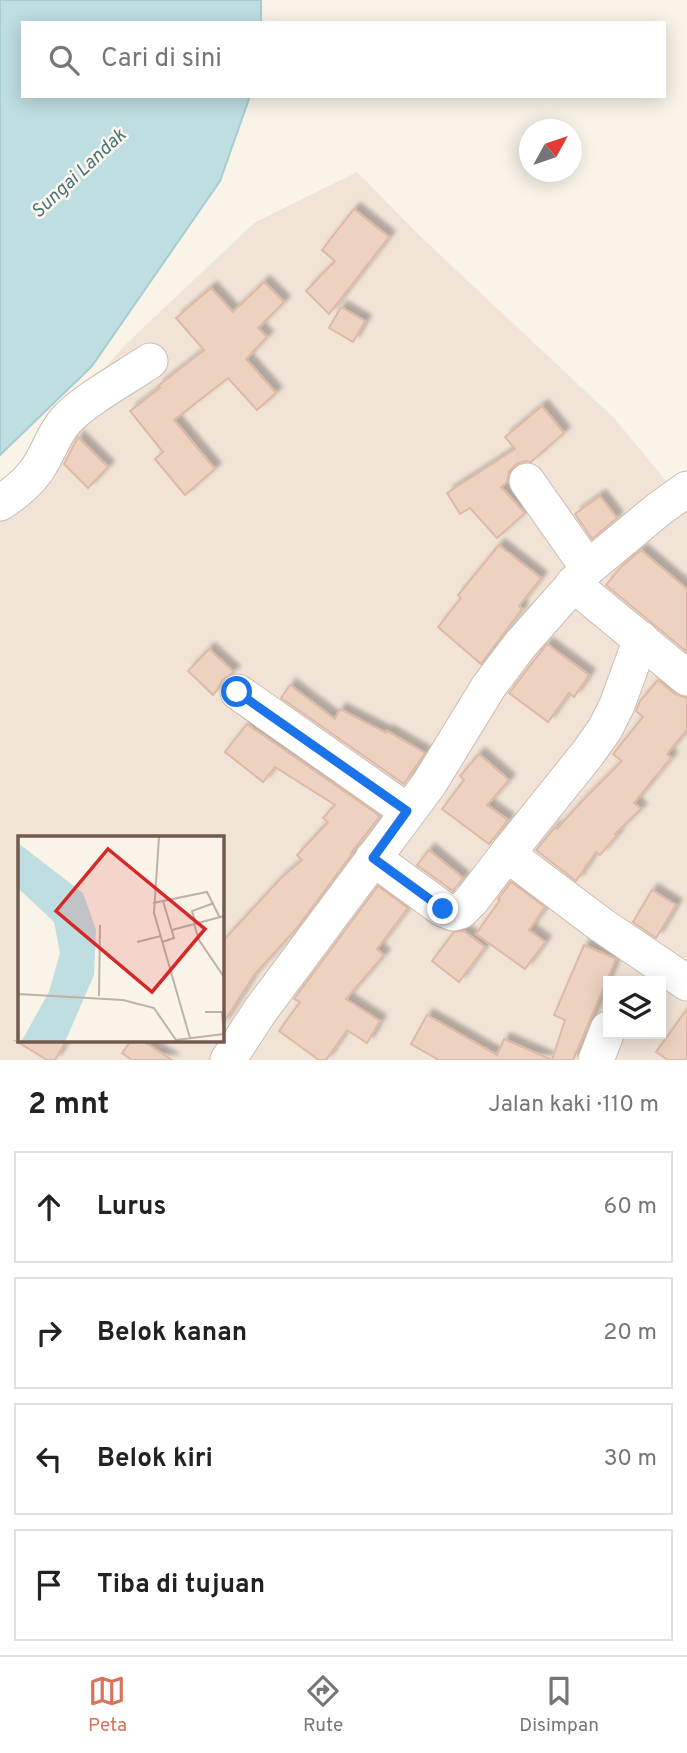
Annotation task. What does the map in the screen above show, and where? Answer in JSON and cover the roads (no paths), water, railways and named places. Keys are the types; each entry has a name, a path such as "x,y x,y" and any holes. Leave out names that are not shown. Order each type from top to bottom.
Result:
{"street":[{"path":"0,503 20,489 37,470 54,434 68,418 150,361"},
{"path":"527,481 581,576 641,639 687,678"},
{"path":"228,1060 260,1011 429,784 489,686 520,645 581,576 673,499"},
{"path":"373,858 450,913 461,911 605,729 617,705 641,639"},
{"path":"237,692 407,811"},
{"path":"507,854 600,924 672,973"},
{"path":"596,1060 604,1039"}],"water":[{"name":"Sungai Landak","path":"0,0 261,0 261,21 21,21 21,98 249,98 220,181 92,366 0,455"}]}
